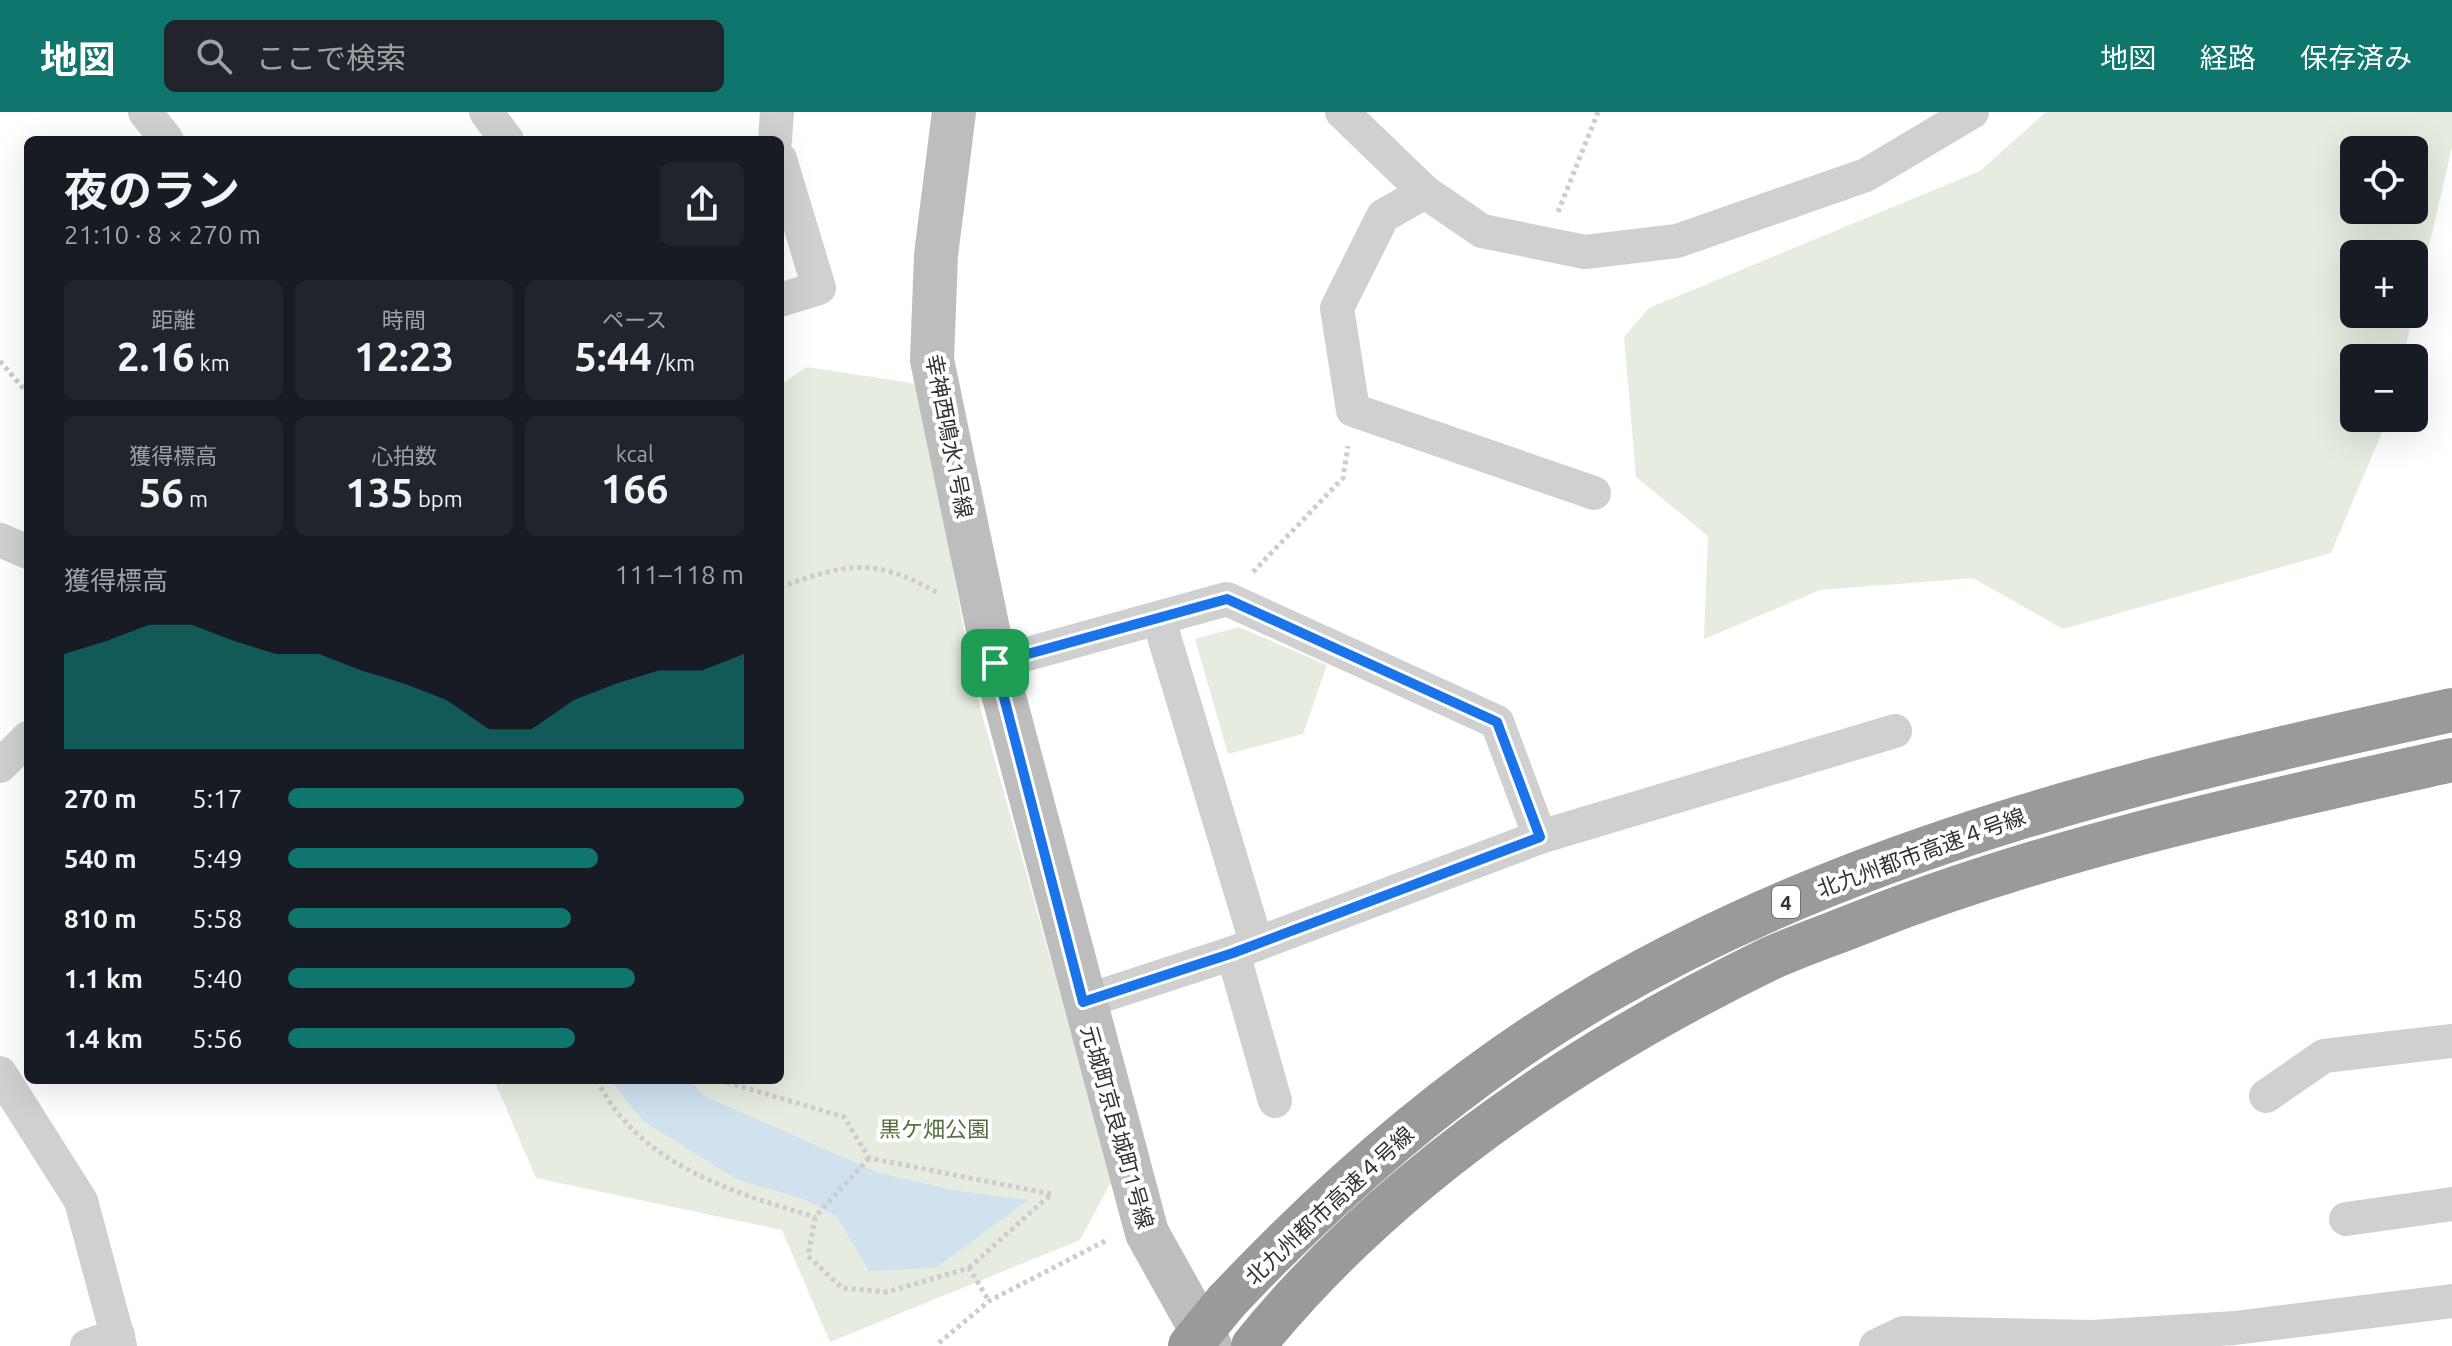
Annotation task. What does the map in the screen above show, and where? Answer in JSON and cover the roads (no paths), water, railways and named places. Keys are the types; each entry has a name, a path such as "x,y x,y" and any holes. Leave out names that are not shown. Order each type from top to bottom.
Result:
{"highway":[{"name":"北九州都市高速４号線","path":"1190,1346 1226,1302 1288,1237 1373,1158 1483,1072 1602,994 1754,915 1910,852 2072,800 2295,744 2452,710"},
{"name":"北九州都市高速４号線","path":"1256,1342 1322,1269 1403,1192 1514,1106 1628,1034 1772,958 1927,897 2087,848 2452,760"}],"street":[{"path":"145,112 164,136"},
{"path":"486,112 504,136"},
{"path":"775,136 777,112"},
{"name":"幸神西鳴水1号線","path":"954,112 936,255 932,360 995,663"},
{"path":"1342,112 1425,192 1482,231 1543,246 1585,252 1677,241 1866,175 1972,112"},
{"path":"784,172 819,288 784,299"},
{"path":"1425,192 1383,216 1337,308 1353,410 1594,493"},
{"path":"0,540 24,550"},
{"path":"995,663 1227,599 1497,722 1540,837"},
{"path":"1159,620 1245,948 1275,1101"},
{"name":"元城町京良城町1号線","path":"995,663 1147,1233 1210,1346"},
{"path":"1083,1002 1245,948 1540,837 1895,731"},
{"path":"0,766 24,742"},
{"path":"2266,1096 2324,1056 2452,1041"},
{"path":"0,1073 81,1201 108,1342"},
{"path":"2346,1219 2452,1204"},
{"path":"1876,1346 1903,1333 2092,1337 2235,1328 2452,1301"}],"water":[{"path":"613,1084 694,1084 704,1096 879,1173 952,1190 1028,1200 936,1268 869,1271 837,1217 806,1200 736,1179 643,1121"}],"park label":[{"name":"黒ケ畑公園","path":"934,1128"}]}
